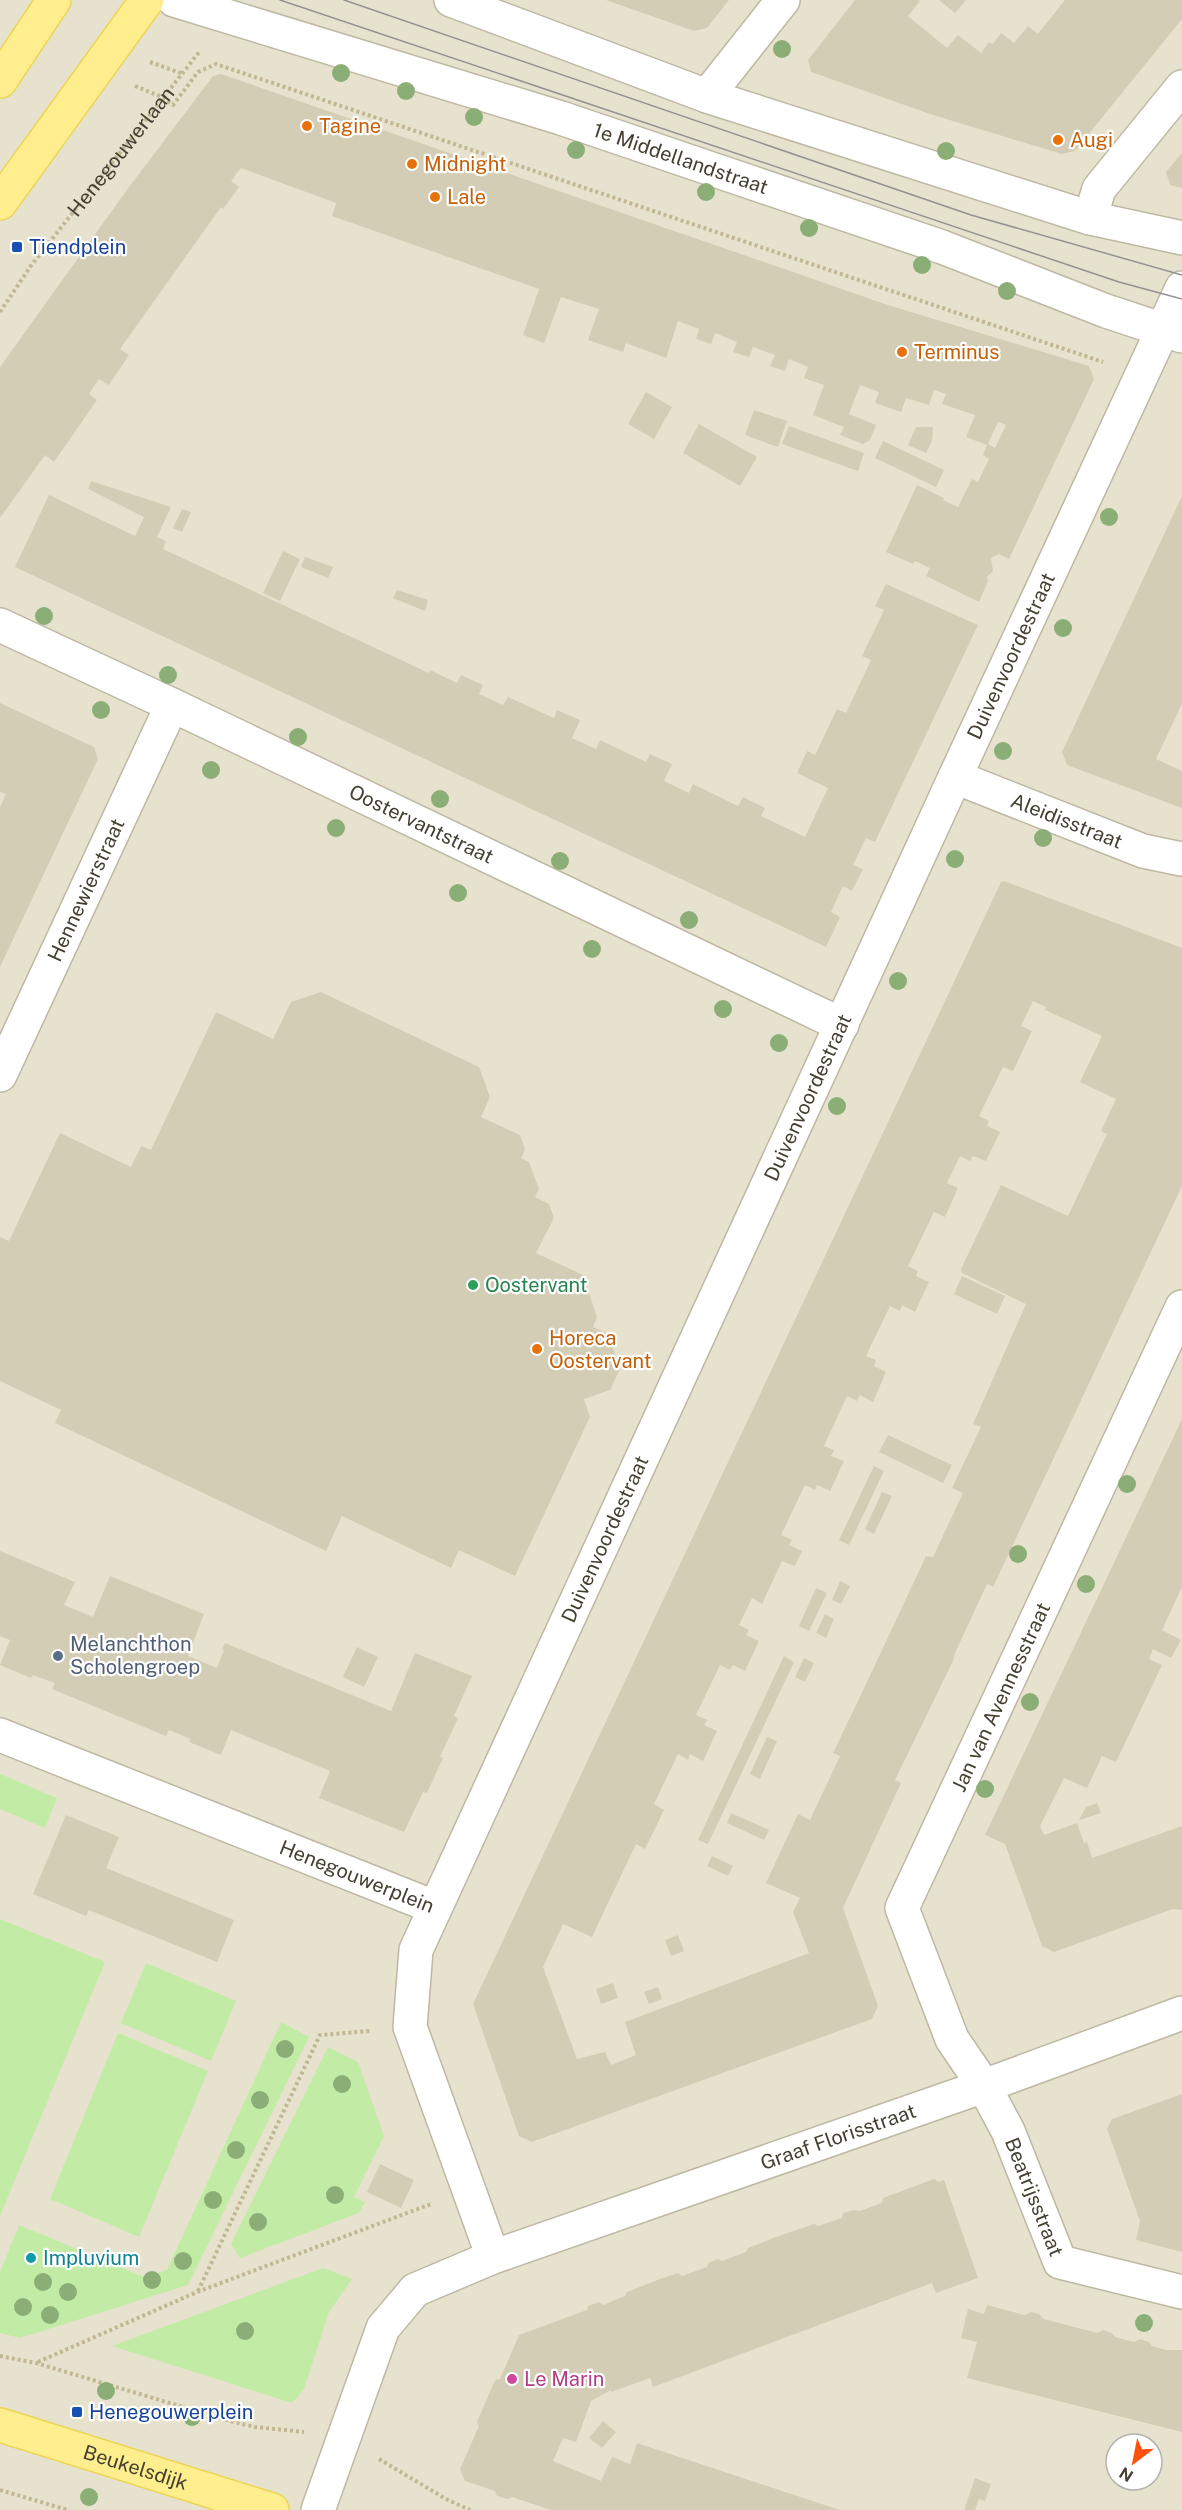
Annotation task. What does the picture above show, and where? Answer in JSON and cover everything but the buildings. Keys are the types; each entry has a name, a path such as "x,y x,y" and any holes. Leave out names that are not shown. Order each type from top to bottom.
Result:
{"main road":[{"path":"0,81 10,58 54,0"},
{"path":"0,203 147,0"},
{"name":"Beukelsdijk","path":"0,2425 272,2510"}],"street":[{"name":"1e Middellandstraat","path":"174,0 606,134 942,247 1172,334"},
{"path":"451,0 707,96 1090,218 1182,238"},
{"path":"707,96 783,0"},
{"path":"1090,218 1100,189 1182,87"},
{"name":"Duivenvoordestraat","path":"434,1907 842,1025 954,777 1172,334 1182,288"},
{"name":"Oostervantstraat","path":"0,625 842,1025"},
{"name":"Hennewierstraat","path":"0,1075 172,705"},
{"name":"Aleidisstraat","path":"954,777 1143,851 1182,859"},
{"name":"Jan van Avennesstraat","path":"984,2086 952,2039 902,1908 1182,1307"},
{"name":"Henegouwerplein","path":"0,1735 434,1907 416,1950 410,2027 493,2257"},
{"name":"Graaf Florisstraat","path":"493,2257 984,2086 1182,2013"},
{"name":"Beatrijsstraat","path":"984,2086 1008,2131 1060,2262 1182,2292"},
{"path":"318,2510 383,2328 415,2290 493,2257"}],"path":[{"name":"Henegouwerlaan","path":"0,312 30,267 196,52 216,43 235,19"},
{"path":"135,86 162,97 173,105 198,72 216,64 1113,366"},
{"path":"197,2292 320,2035 410,2027"},
{"path":"36,2362 197,2292 469,2190"},
{"path":"0,2356 36,2362 230,2421 255,2427 301,2430 389,2463 446,2499 470,2510"},
{"path":"0,2490 68,2510"}],"shaded area":[{"path":"0,0 1182,0 1182,2510 0,2510"}],"green space":[{"path":"0,1774 57,1798 45,1828 0,1809"},
{"path":"0,1919 105,1962 0,2216"},
{"path":"146,1963 236,2001 211,2061 121,2023"},
{"path":"281,2022 309,2037 188,2285 20,2338 0,2333 0,2272 19,2225 144,2277 167,2270"},
{"path":"118,2033 208,2071 139,2237 50,2199"},
{"path":"328,2047 358,2062 384,2136 354,2197 365,2202 359,2213 240,2258 231,2244"},
{"path":"323,2268 352,2279 329,2312 304,2389 292,2403 112,2346"}],"tram line":[{"path":"280,0 1119,282 1182,299"},
{"path":"344,0 971,215 1182,275"}],"place":[{"name":"Tagine","path":"307,126"},
{"name":"Augi","path":"1058,140"},
{"name":"Midnight","path":"412,164"},
{"name":"Lale","path":"435,197"},
{"name":"Tiendplein","path":"17,247"},
{"name":"Terminus","path":"902,352"},
{"name":"Oostervant","path":"473,1285"},
{"name":"Horeca Oostervant","path":"537,1349"},
{"name":"Melanchthon Scholengroep","path":"58,1656"},
{"name":"Impluvium","path":"31,2258"},
{"name":"Le Marin","path":"512,2379"},
{"name":"Henegouwerplein","path":"77,2412"}]}
